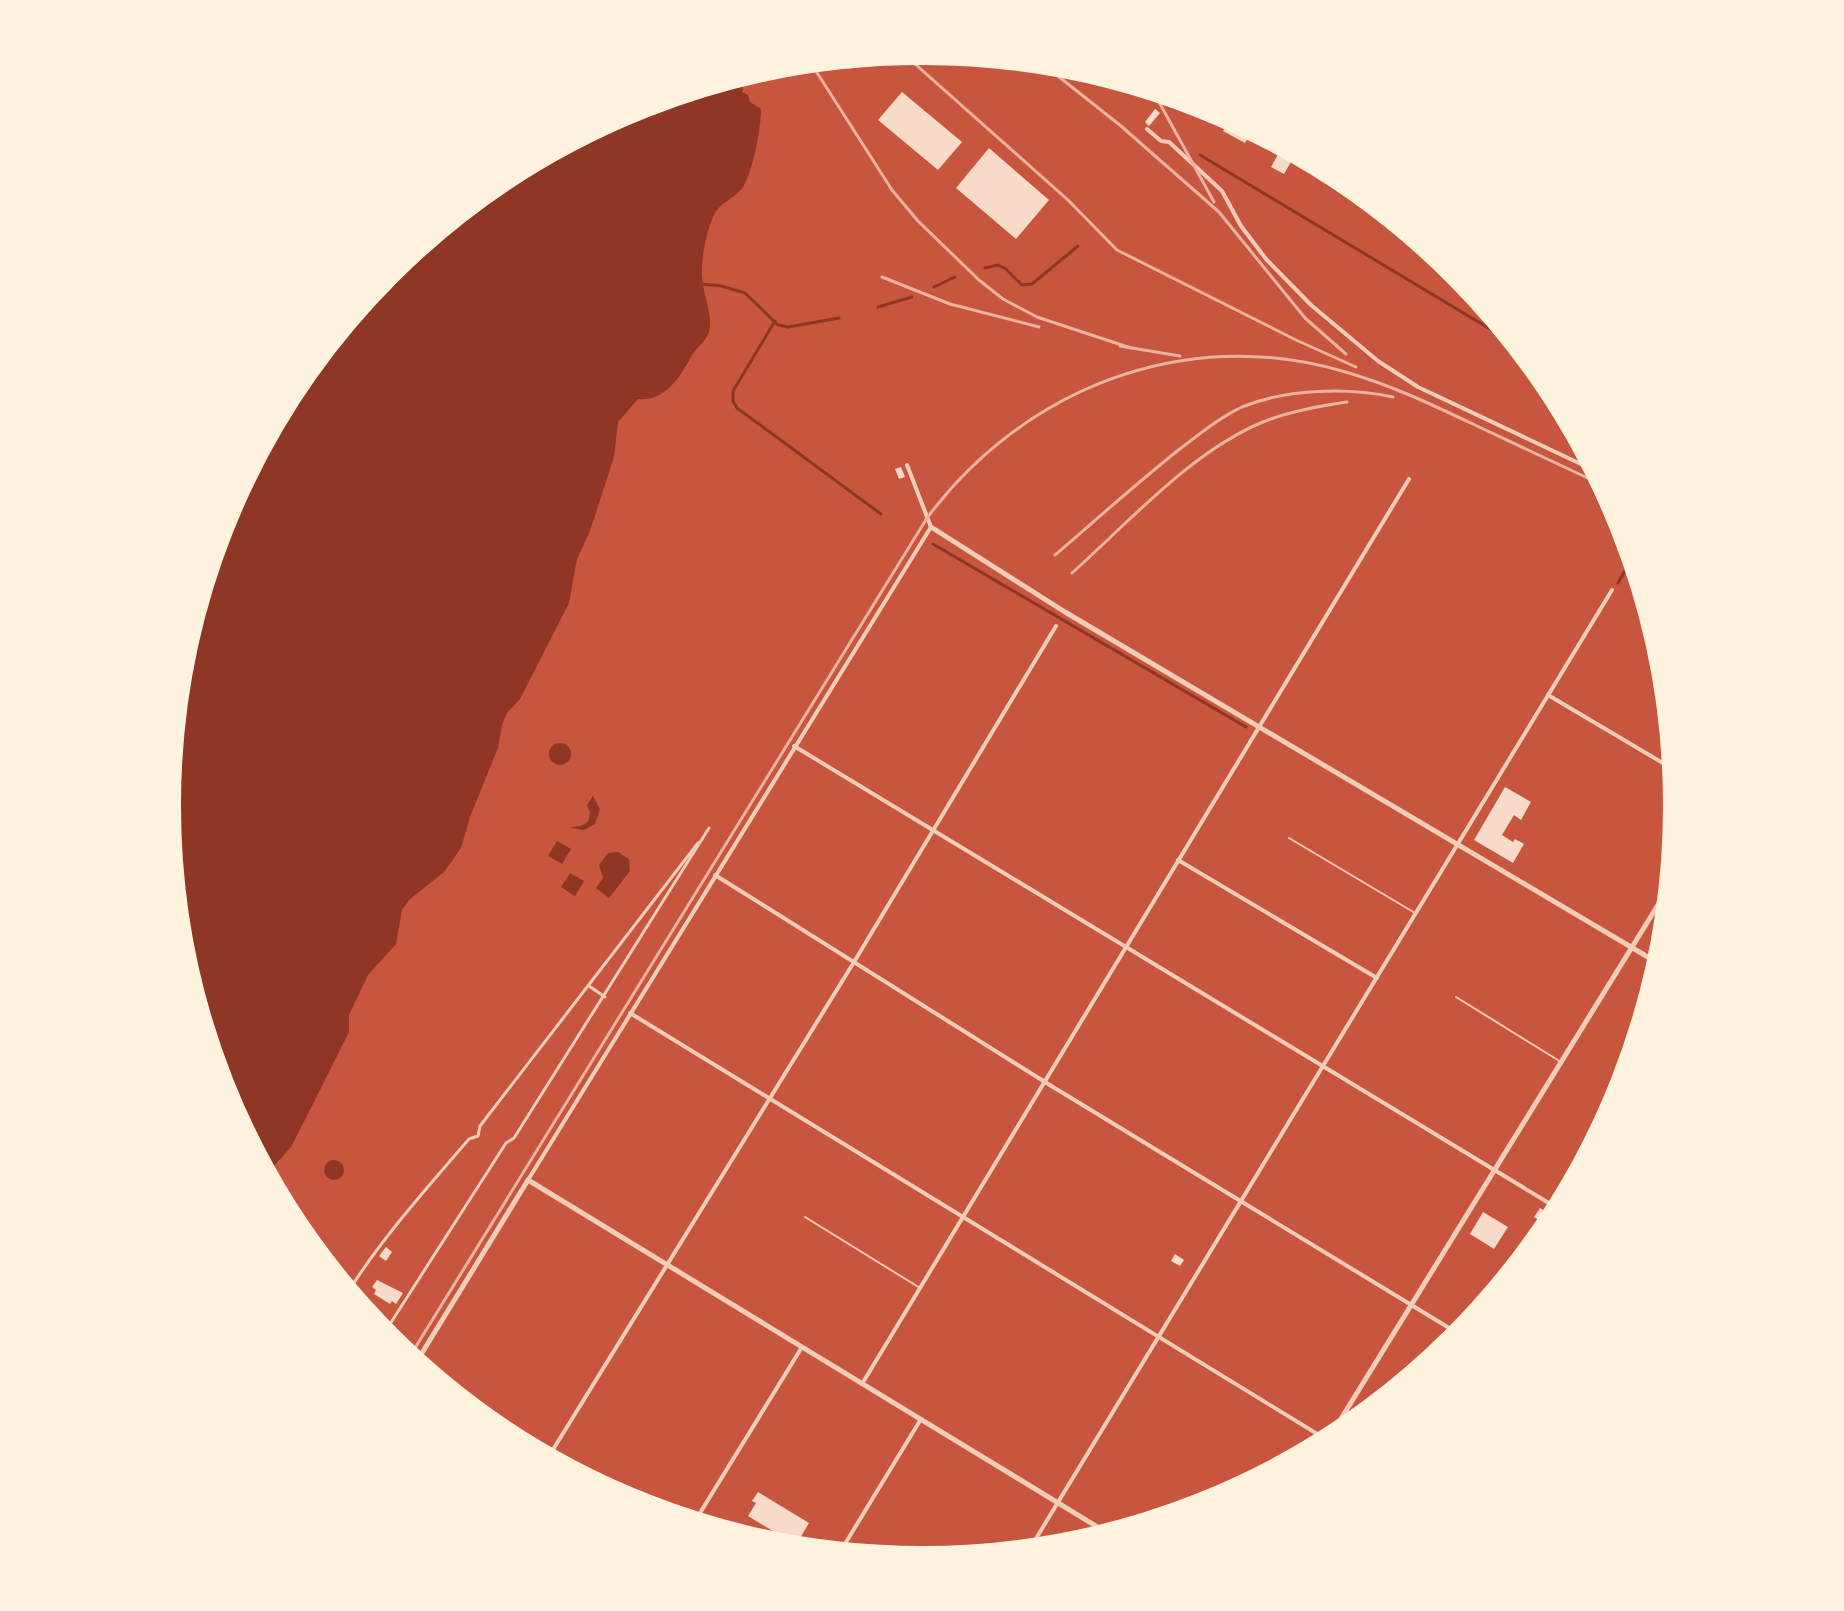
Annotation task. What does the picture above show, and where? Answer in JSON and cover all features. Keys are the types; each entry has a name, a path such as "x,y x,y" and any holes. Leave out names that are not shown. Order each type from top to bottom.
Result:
{"street":[{"path":"1147,129 1161,141 1169,142 1222,191 1241,226 1262,254 1311,305 1378,361 1409,383 1586,466"},
{"path":"907,465 931,527 1065,612 1651,959"},
{"path":"862,1384 1409,479"},
{"path":"420,1356 931,527"},
{"path":"1034,1543 1612,590"},
{"path":"552,1452 770,1100 1056,626"},
{"path":"1548,695 1666,765"},
{"path":"794,746 1552,1205"},
{"path":"352,1285 440,1173 469,1139 478,1136 480,1126 709,828 605,997 514,1138 506,1143 389,1326"},
{"path":"1178,860 1377,978"},
{"path":"715,875 1044,1081 1452,1330"},
{"path":"1343,1420 1661,900"},
{"path":"589,986 605,997"},
{"path":"630,1013 1319,1435"},
{"path":"528,1180 1101,1529"},
{"path":"698,1516 802,1347"},
{"path":"843,1547 921,1419"}],"lane":[{"path":"1289,838 1416,913"},
{"path":"1456,997 1562,1062"},
{"path":"805,1217 920,1288"}],"shaded area":[{"path":"744,82 742,92 761,109 760,127 747,180 740,191 716,212 706,238 702,277 710,320 708,335 670,387 656,397 638,399 618,422 614,457 590,531 577,559 569,603 520,699 507,713 498,748 461,848 444,872 409,900 402,910 396,944 368,975 349,1015 349,1032 291,1147 271,1169 233,1091 216,1045 191,951 178,854 176,806 183,708 202,613 233,520 276,433 302,391 362,314 430,245 508,186 592,137 682,100"},
{"path":"556,743 564,743 571,754 564,765 556,765 549,758 549,750"},
{"path":"593,796 600,809 595,824 584,830 570,828 588,821 590,813 587,805"},
{"path":"557,841 571,849 562,864 548,856"},
{"path":"618,852 629,859 630,871 609,898 596,888 603,878 599,865 608,853"},
{"path":"570,873 584,881 575,896 561,887"},
{"path":"330,1160 338,1160 344,1170 338,1180 330,1180 324,1174 324,1166"}],"building":[{"path":"902,92 962,142 938,170 878,120"},
{"path":"1155,109 1160,113 1149,126 1145,122"},
{"path":"1226,125 1249,136 1245,143 1223,131"},
{"path":"989,148 1049,200 1016,239 956,188"},
{"path":"1280,152 1293,159 1284,174 1271,167"},
{"path":"901,467 905,477 899,479 895,469"},
{"path":"1505,787 1531,802 1521,820 1514,815 1502,835 1524,844 1513,863 1474,840"},
{"path":"1540,1208 1547,1212 1541,1221 1534,1217"},
{"path":"1483,1212 1508,1227 1494,1249 1470,1234"},
{"path":"386,1247 392,1252 386,1261 379,1256"},
{"path":"1175,1254 1184,1260 1180,1266 1171,1261"},
{"path":"377,1280 403,1293 396,1304 392,1301 390,1304 374,1294 376,1290 372,1287"},
{"path":"758,1492 809,1523 799,1541 785,1538 748,1516 756,1503 752,1501"}],"waterway":[{"path":"1200,155 1498,334"},
{"path":"985,268 998,265 1022,285 1032,284 1078,246"},
{"path":"934,287 955,277"},
{"path":"702,284 745,293 778,325 788,327 839,318"},
{"path":"878,307 912,297"},
{"path":"775,321 733,391 733,401 737,408 881,514"},
{"path":"933,544 1246,727"},
{"path":"1618,583 1628,566"}],"railway":[{"path":"911,60 1068,200 1117,250 1356,367"},
{"path":"814,68 892,190 918,221 979,280 1003,299 1037,317 1131,348"},
{"path":"1052,72 1121,126 1219,212 1305,318 1346,354"},
{"path":"1153,97 1159,102 1214,202"},
{"path":"882,277 950,304 1039,327"},
{"path":"1120,346 1180,356"},
{"path":"414,1350 927,518 966,473 1010,434 1059,403 1111,379 1167,363 1224,356 1283,359 1342,371 1394,389 1593,480"},
{"path":"1055,555 1181,448 1242,407 1297,393 1337,391 1393,397"},
{"path":"1072,573 1162,489 1211,451 1263,422 1315,407 1347,402"}]}
